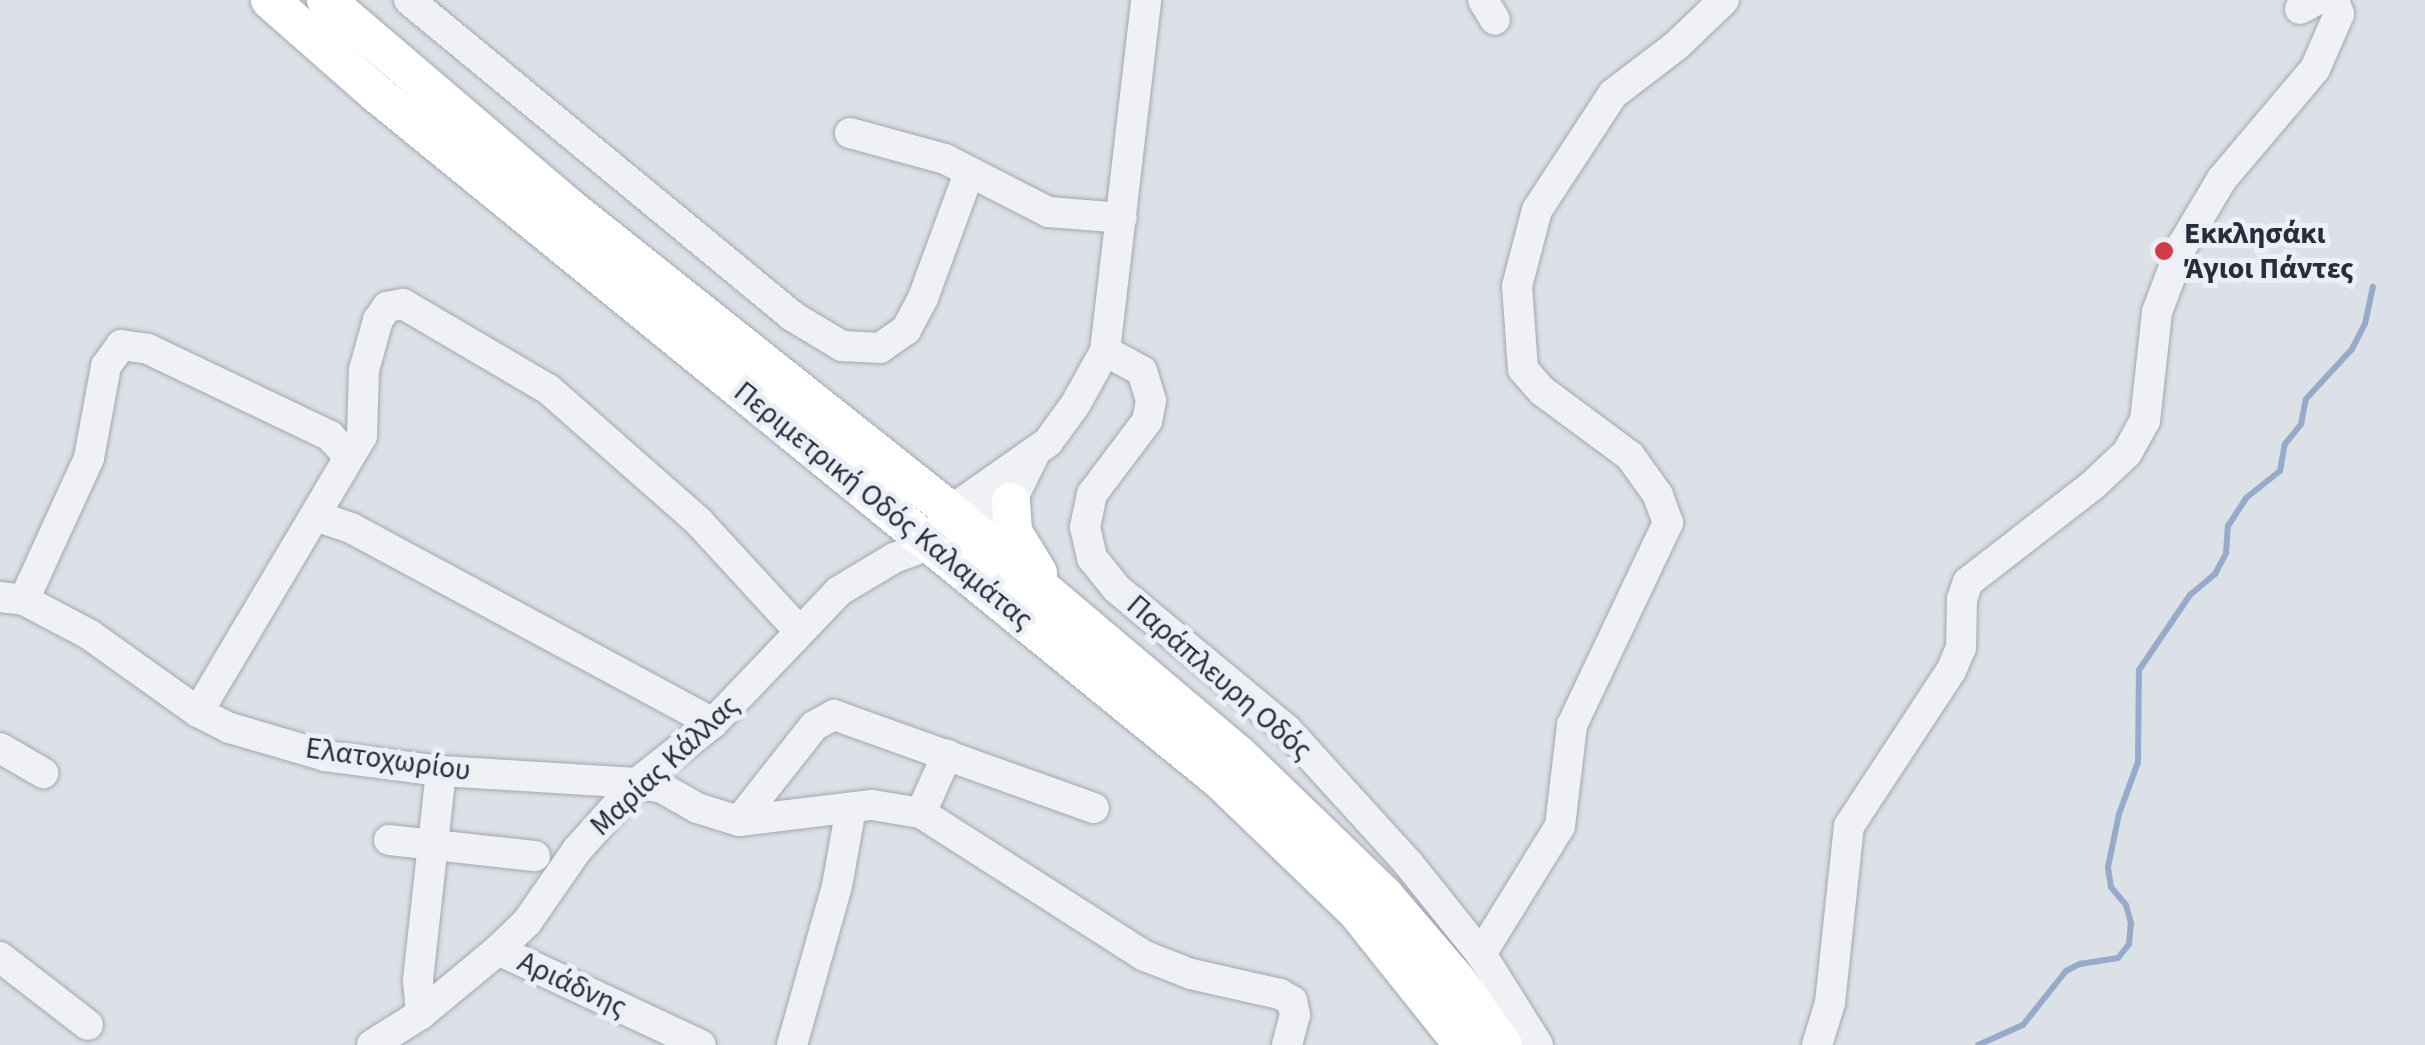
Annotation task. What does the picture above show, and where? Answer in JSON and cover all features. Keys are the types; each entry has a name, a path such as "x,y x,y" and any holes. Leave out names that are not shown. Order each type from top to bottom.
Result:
{"main road":[{"name":"Περιμετρική Οδός Καλαμάτας","path":"270,0 378,94 928,544 1167,734 1269,824 1396,955 1463,1045"},
{"name":"Περιμετρική Οδός Καλαμάτας","path":"326,0 567,206 961,520 1226,743 1345,854 1420,934 1503,1045"},
{"path":"1010,502 1013,532 1024,553 1080,620"}],"street":[{"path":"410,0 792,316 842,346 880,348 906,330 924,298 969,173"},
{"path":"961,520 1034,455 1066,420 1106,351 1146,0"},
{"path":"1481,954 1560,826 1572,725 1668,523 1658,495 1630,456 1542,392 1523,368 1517,286 1537,210 1613,94 1677,45 1724,0"},
{"path":"1817,1045 1830,1003 1849,826 1951,671 1961,648 1962,599 1968,582 2093,485 2127,453 2145,421 2157,312 2182,246 2222,179 2315,69 2339,14 2334,0"},
{"path":"850,134 928,154 1048,212 1122,218"},
{"path":"198,712 362,436 364,370 378,320 387,308 402,304 548,388 698,522 799,630"},
{"path":"12,598 89,458 106,366 111,353 120,345 148,348 330,436 349,456"},
{"name":"Παράπλευρη Οδός","path":"1106,351 1142,370 1152,401 1146,421 1092,494 1084,527 1092,558 1116,588 1287,730 1408,863 1481,954 1538,1045"},
{"path":"961,520 1010,502 1034,455"},
{"path":"316,516 350,528 713,723"},
{"name":"Μαρίας Κάλλας","path":"372,1045 420,1014 527,922 577,850 637,784 713,723 799,630 862,574 928,544 961,520"},
{"name":"Ελατοχωρίου","path":"12,598 90,635 198,712 230,728 326,756 441,771 662,788 697,808 739,821"},
{"path":"739,821 823,718 846,717 1094,808"},
{"path":"0,748 43,773"},
{"path":"922,812 947,755"},
{"path":"420,1014 418,980 441,771"},
{"path":"739,821 885,805 922,812 1144,956 1191,974 1280,994 1292,1001 1295,1015 1287,1045"},
{"path":"792,1045 837,886 851,808"},
{"path":"388,840 535,856"},
{"name":"Αριάδνης","path":"498,950 701,1045"},
{"path":"0,957 88,1025"}],"waterway":[{"path":"1978,1045 2023,1025 2066,971 2080,964 2118,958 2129,944 2131,923 2126,905 2111,887 2108,867 2119,814 2138,762 2139,670 2190,595 2215,574 2226,553 2228,526 2246,498 2280,471 2285,444 2301,424 2306,399 2352,349 2365,324 2373,287"}],"place":[{"name":"Εκκλησάκι Άγιοι Πάντες","path":"2164,251"}]}
